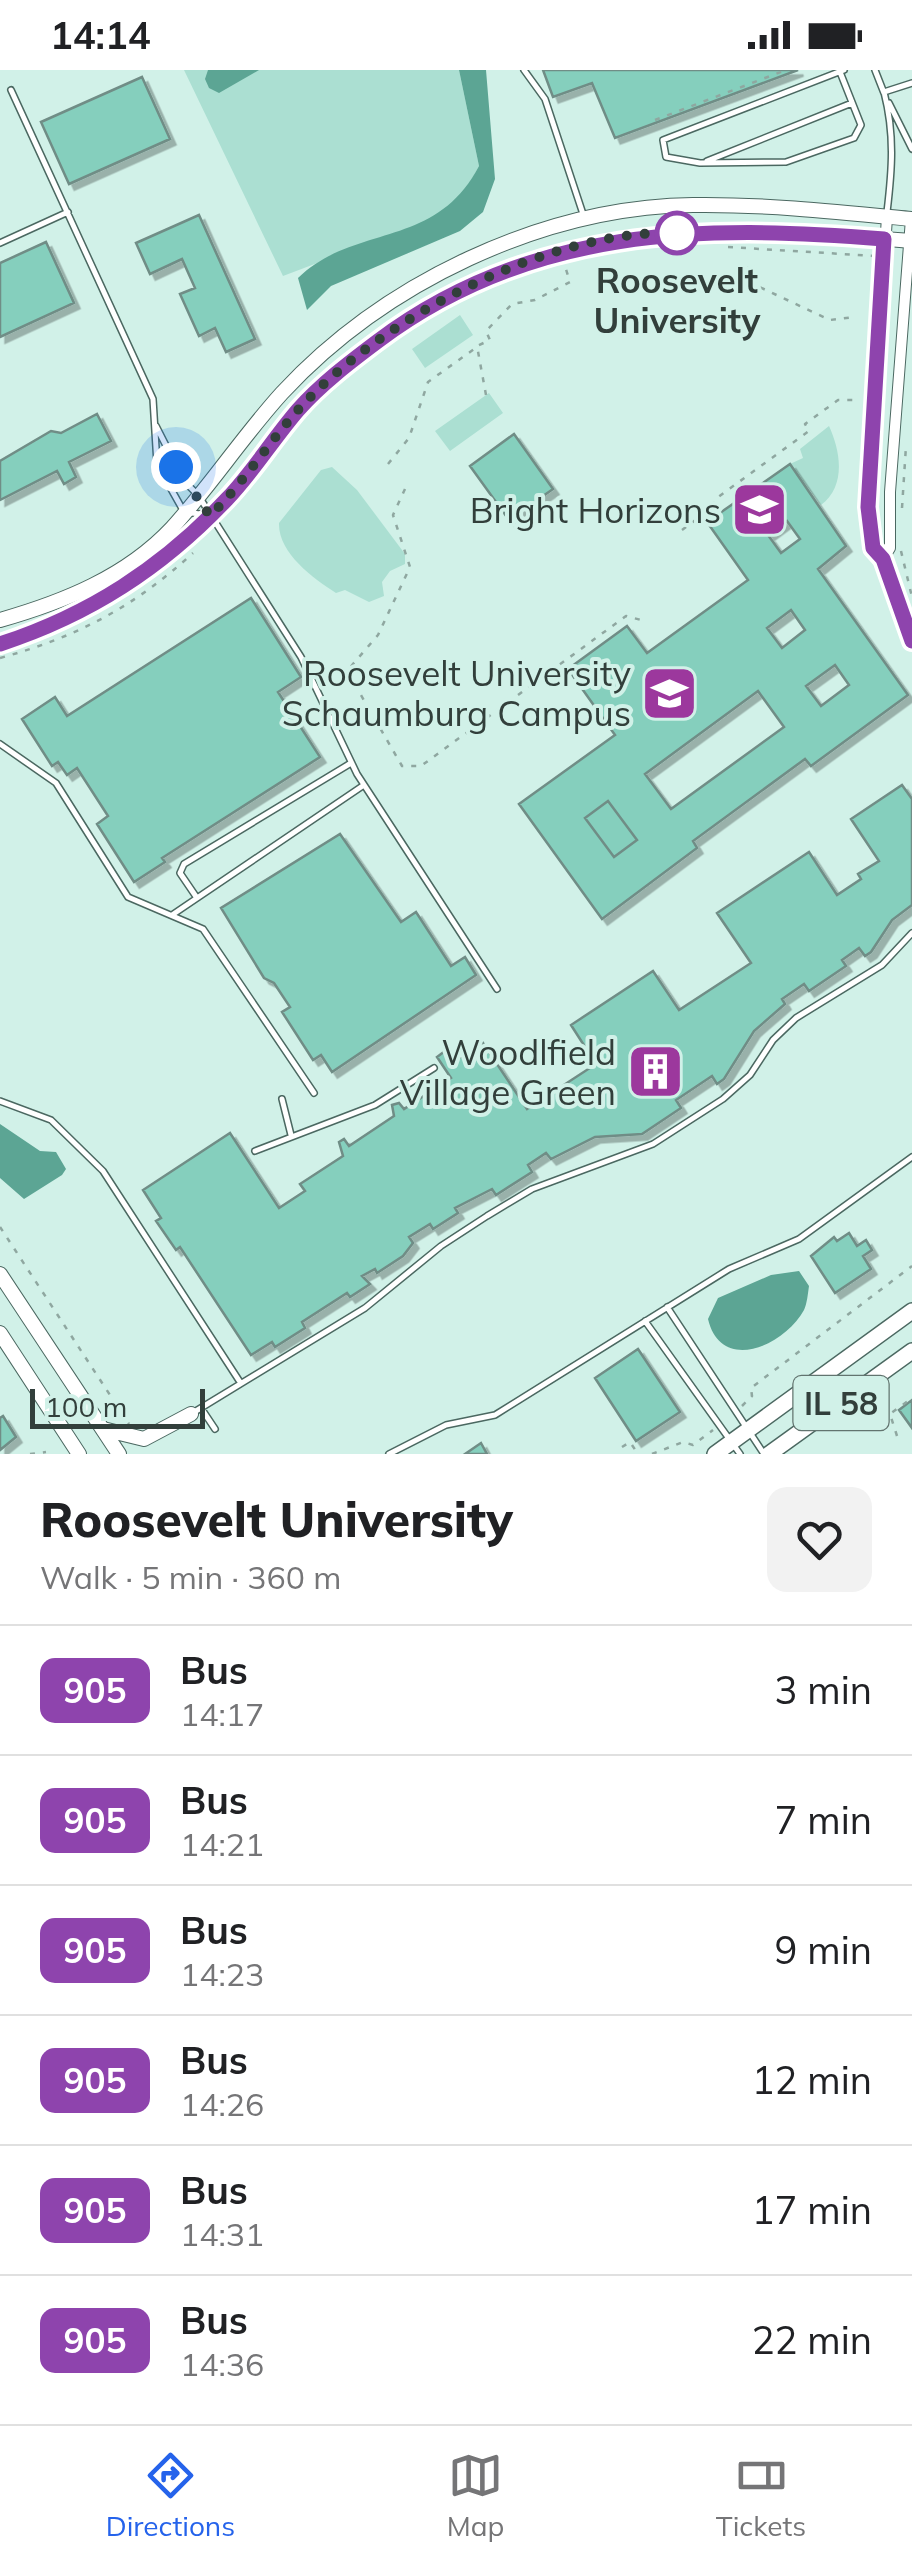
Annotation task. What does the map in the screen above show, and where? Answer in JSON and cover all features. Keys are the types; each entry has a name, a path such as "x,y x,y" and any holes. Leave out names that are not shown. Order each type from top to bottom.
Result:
{"main road":[{"name":"IL 58","path":"715,1454 736,1448 750,1429 912,1312"},
{"name":"IL 58","path":"767,1454 912,1351"}],"street":[{"path":"0,620 58,603 118,572 146,552 284,392 359,325 410,290 498,246 585,220 694,205 911,219 890,548 883,559"},
{"path":"886,217 868,478 873,548 883,559 912,642"},
{"path":"0,644 71,618 114,595 210,516 320,388 400,325 481,280 571,249 669,233 910,241"},
{"path":"0,1274 119,1454"},
{"path":"0,1333 79,1454"},
{"path":"103,1429 140,1439 196,1411"},
{"path":"147,1454 196,1411"}],"lane":[{"path":"524,70 545,99 585,220"},
{"path":"876,70 912,149"},
{"path":"842,71 862,125 854,138 786,162 700,163 666,157 662,140 842,71"},
{"path":"884,92 912,83"},
{"path":"11,90 153,399 157,464 184,512 210,516"},
{"path":"884,92 891,122 894,176 886,217"},
{"path":"700,163 852,103"},
{"path":"911,219 912,208"},
{"path":"0,243 68,212"},
{"path":"156,426 184,481 198,495 301,657 364,785 497,988"},
{"path":"0,744 56,783 128,897 203,928 314,1094"},
{"path":"197,898 180,873 184,864 351,763"},
{"path":"172,915 364,785"},
{"path":"215,1430 196,1411 365,1308 441,1246 532,1189 653,1144 723,1099 750,1075 796,1018 882,964 912,933"},
{"path":"255,1151 375,1105 434,1068"},
{"path":"282,1099 291,1136"},
{"path":"0,1101 51,1120 104,1171 240,1382"},
{"path":"389,1454 446,1425 494,1415 729,1268 799,1239 912,1157"},
{"path":"666,1307 767,1454"},
{"path":"645,1322 736,1448"}],"path":[{"path":"655,120 786,70"},
{"path":"713,247 871,255"},
{"path":"388,464 409,438 428,382 490,340 486,331 506,308 535,300 570,282 565,261"},
{"path":"747,268 753,284 773,295 830,320 854,317"},
{"path":"477,346 486,395"},
{"path":"682,530 712,508 714,500 808,431 805,424 838,400 859,400"},
{"path":"902,512 906,441"},
{"path":"405,489 393,515 410,567 378,635 347,671 402,766 421,766 626,616 641,620"},
{"path":"901,542 912,597"},
{"path":"0,658 50,644 108,617 152,591 196,550"},
{"path":"0,1227 140,1439"},
{"path":"750,1399 751,1388 912,1266"},
{"path":"897,1436 890,1414 912,1398"},
{"path":"652,1454 684,1442 693,1445 709,1434"},
{"path":"622,1447 630,1442 638,1454"},
{"path":"30,1454 46,1452"}],"shaded area":[{"path":"184,70 459,70 479,166 464,194 436,218 283,276"},
{"path":"208,70 259,70 219,93 209,88 205,79"},
{"path":"459,70 486,70 495,179 483,212 460,231 331,286 307,310 298,278 344,249 417,224 440,211 461,193 479,166"},
{"path":"460,315 473,335 425,368 412,349"},
{"path":"489,393 503,413 450,451 435,431"},
{"path":"829,426 836,447 838,479 821,505 790,464 803,458 800,449"},
{"path":"332,467 357,490 405,554 405,564 390,571 382,582 384,596 369,602 345,590 336,593 317,580 298,564 280,534 279,523 321,470"},
{"path":"0,1124 40,1151 56,1152 66,1169 62,1175 24,1199 0,1178"},
{"path":"799,1271 809,1286 806,1305 795,1323 782,1334 753,1349 739,1350 726,1346 715,1336 708,1319 718,1298 771,1275"}],"building":[{"path":"543,70 798,70 615,138 592,83 553,97"},
{"path":"142,77 170,139 69,184 41,122"},
{"path":"199,215 255,339 226,352 215,328 199,336 180,294 195,288 182,259 150,274 136,243"},
{"path":"46,242 74,303 0,337 0,263"},
{"path":"97,414 111,441 69,462 76,477 64,484 57,471 0,500 0,461 51,431 61,433"},
{"path":"514,434 553,489 509,520 470,466"},
{"name":"Roosevelt University Schaumburg Campus","path":"790,464 846,546 818,569 908,695 811,766 805,759 693,841 697,848 602,919 519,804 615,735 568,669 627,626 647,653 748,580 707,522","holes":["787,521 800,539 781,553 768,535","791,610 805,630 782,648 767,628","835,665 849,685 821,706 806,686","758,691 784,727 671,809 645,774","608,801 637,840 614,857 585,818"]},
{"path":"251,598 301,677 278,692 320,757 162,858 165,862 134,882 97,824 108,816 77,768 67,775 58,762 52,766 22,719 55,697 67,716"},
{"name":"Woodlfield Village Green","path":"902,785 912,799 912,905 892,920 871,952 865,956 859,948 842,960 846,966 809,991 804,984 782,999 785,1004 754,1031 724,1079 717,1084 712,1076 676,1100 681,1108 642,1134 595,1137 551,1159 546,1153 528,1165 532,1172 496,1195 492,1189 455,1208 458,1213 433,1229 430,1224 409,1237 413,1243 403,1256 377,1273 375,1269 362,1276 370,1284 350,1297 347,1293 302,1322 305,1328 275,1347 272,1342 251,1355 180,1247 176,1250 156,1221 161,1218 143,1190 230,1133 279,1208 305,1191 300,1184 343,1156 339,1142 344,1139 349,1146 394,1116 392,1105 399,1103 404,1109 451,1078 437,1057 445,1051 453,1062 483,1043 527,1109 596,1064 571,1025 653,971 679,1010 751,963 717,913 809,852 837,895 861,879 858,874 879,861 851,819"},
{"path":"608,801 637,840 614,857 585,818"},
{"path":"340,834 401,922 416,912 451,966 465,957 476,975 332,1072 321,1055 313,1060 282,1012 290,1007 274,983 264,978 221,908"},
{"path":"849,1233 857,1246 866,1240 872,1250 863,1256 871,1269 835,1293 811,1256 834,1237 837,1241"},
{"path":"638,1349 680,1412 636,1441 595,1378"},
{"path":"912,1400 912,1428 899,1410"},
{"path":"3,1416 16,1437 0,1450 0,1418"},
{"path":"481,1443 487,1454 465,1454"}],"bus line":[{"name":"905","path":"0,644 71,618 146,572 230,497 320,388 400,325 444,297 515,266 571,249 669,233 884,239 868,507 873,548 883,559 912,641"}],"place":[{"name":"Roosevelt University","path":"677,233"},
{"name":"Bright Horizons","path":"760,510"},
{"name":"Roosevelt University Schaumburg Campus","path":"670,693"},
{"name":"Woodlfield Village Green","path":"655,1072"}],"route":[{"path":"176,467 210,516 320,388 400,325 444,297 515,266 571,249 677,233"}]}
